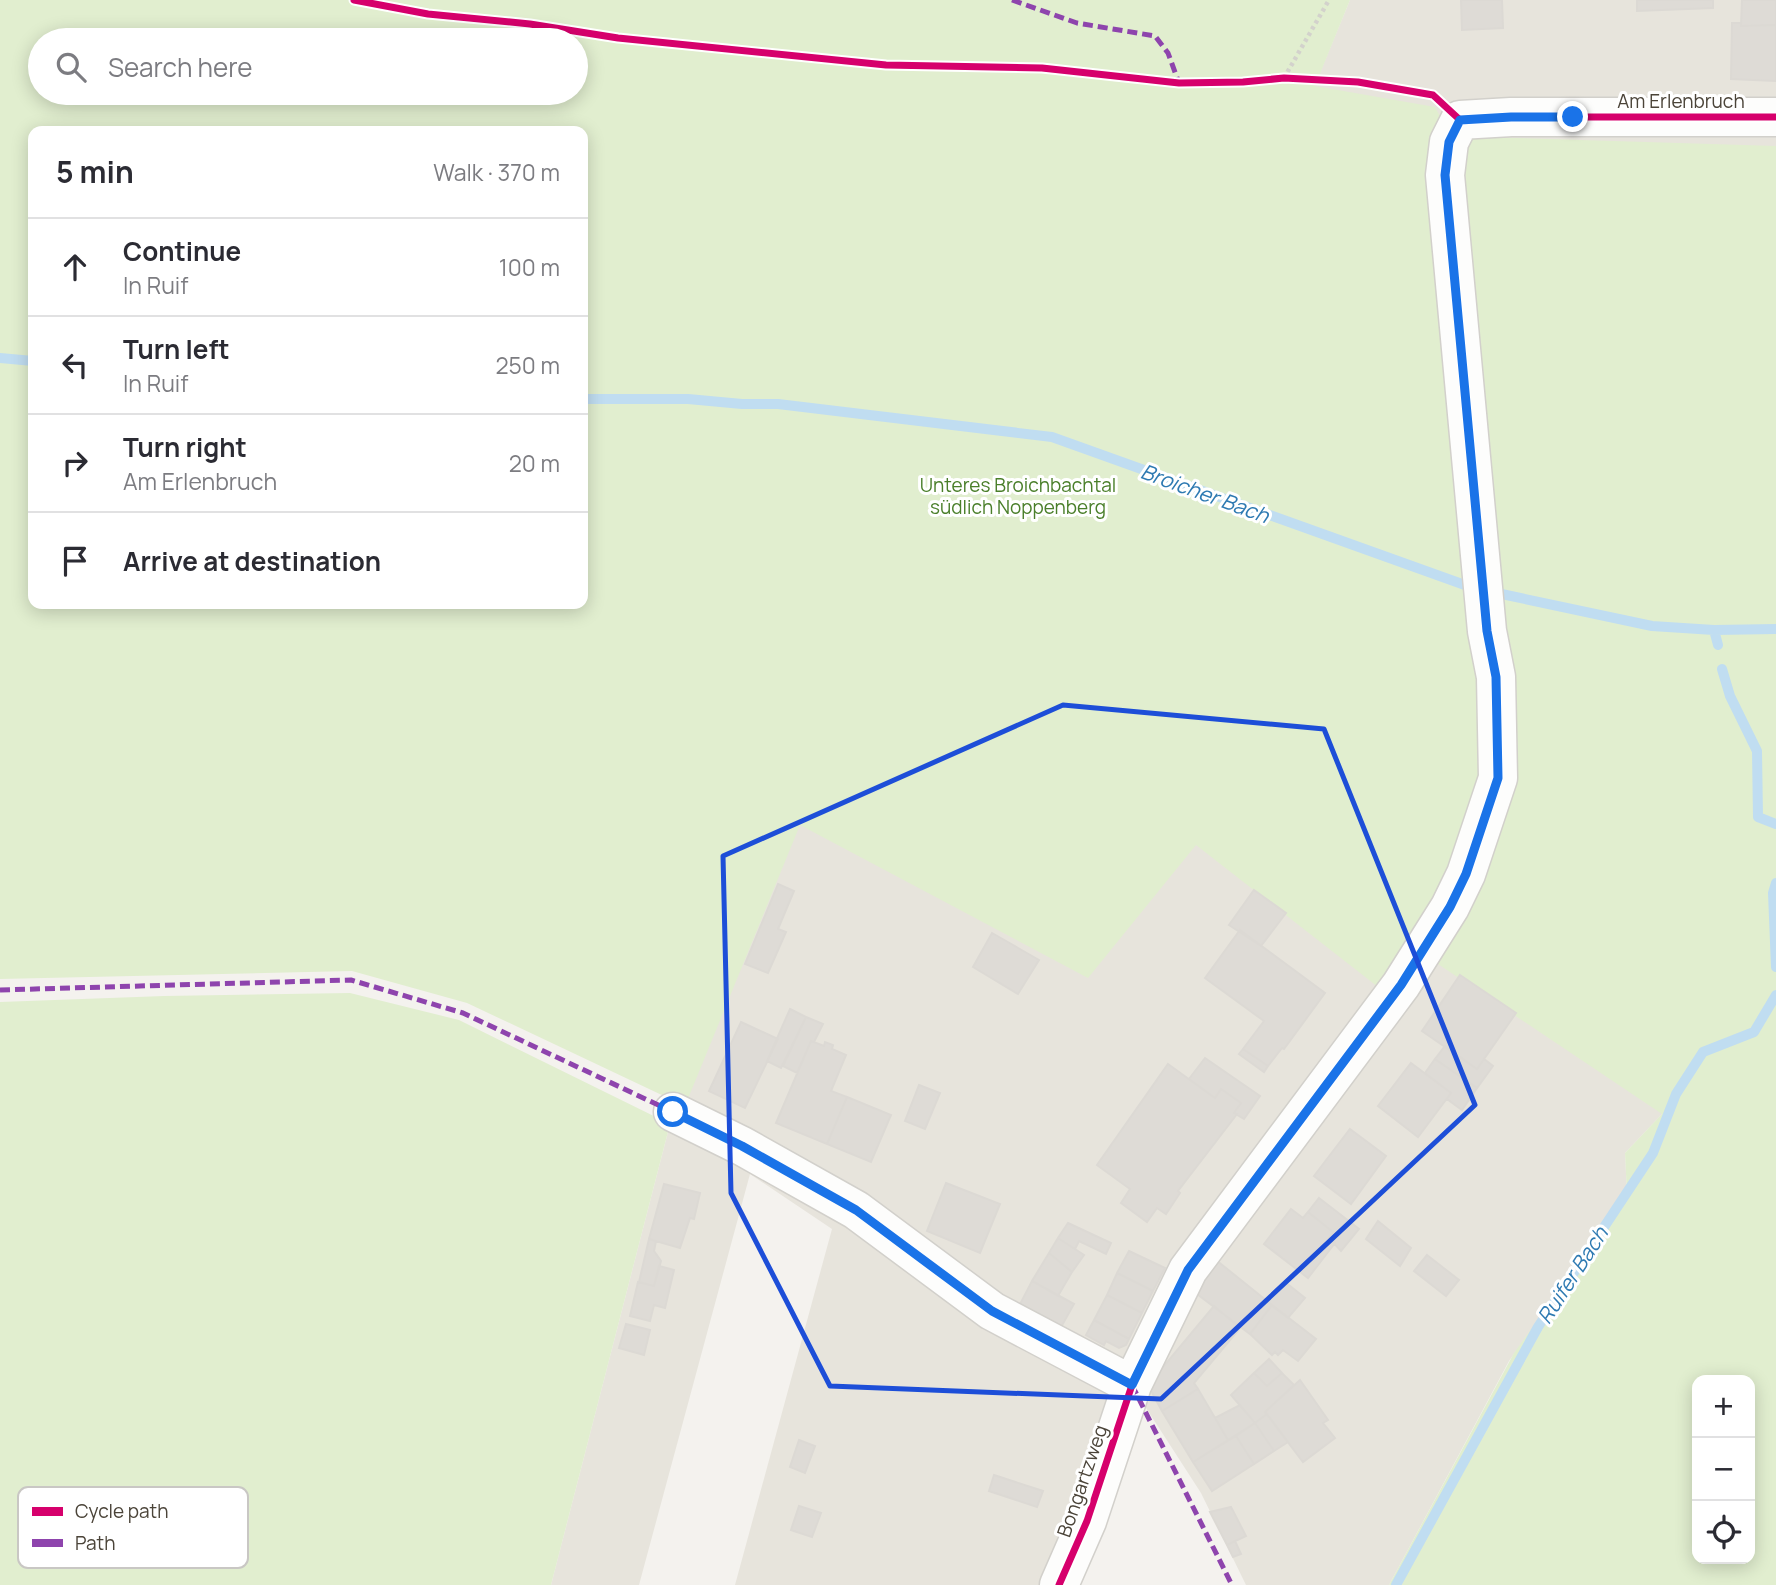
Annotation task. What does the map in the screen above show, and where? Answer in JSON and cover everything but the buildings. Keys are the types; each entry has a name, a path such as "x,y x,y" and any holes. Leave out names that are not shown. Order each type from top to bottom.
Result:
{"street":[{"name":"Am Erlenbruch","path":"1460,120 1511,117 1776,117"},
{"name":"Bongartzweg","path":"1059,1585 1087,1521 1132,1385 1188,1270 1401,985 1450,907 1466,874 1498,778 1496,677 1487,623 1445,175 1449,142 1460,120"},
{"path":"673,1112 742,1146 856,1210 992,1311 1132,1385"}],"path":[{"path":"1284,78 1329,0"}],"highlighted area":[{"path":"1063,705 1324,729 1475,1105 1161,1399 830,1386 731,1193 723,856"}],"shaded area":[{"path":"1350,0 1776,0 1776,150 1458,151 1314,87"},
{"path":"800,816 1197,839 1438,958 1665,1111 1625,1153 1627,1194 1509,1361 1389,1585 1246,1585 1201,1493 1139,1397 1047,1585 735,1585 832,1229 750,1174 639,1585 551,1585 670,1124"}],"green space":[{"name":"Unteres Broichbachtal südlich Noppenberg","path":"0,0 1350,0 1315,86 1435,107 1451,136 1776,146 1776,1585 1389,1585 1514,1353 1627,1195 1625,1153 1662,1114 1435,962 1405,1008 1196,845 1088,978 800,825 685,1106 467,1003 352,971 0,979"},
{"path":"350,993 459,1020 670,1124 551,1585 0,1585 0,1002"}],"waterway":[{"name":"Broicher Bach","path":"0,358 28,361"},
{"name":"Broicher Bach","path":"588,399 688,399 778,404 1052,437 1476,589"},
{"name":"Broicher Bach","path":"1492,592 1652,626 1714,630 1776,629"},
{"name":"Ruifer Bach","path":"1714,630 1718,645"},
{"name":"Ruifer Bach","path":"1722,669 1730,696 1757,751 1758,817 1776,824"},
{"name":"Ruifer Bach","path":"1776,883 1773,893 1776,967"},
{"name":"Ruifer Bach","path":"1396,1585 1538,1327 1653,1153 1676,1094 1703,1052 1754,1032 1776,995"}],"marked path":[{"path":"1012,0 1077,23 1155,36 1168,53 1179,83"},
{"path":"0,990 351,980 463,1013 673,1112"},
{"path":"1132,1385 1232,1585"}],"cycle path":[{"path":"354,0 428,14 555,28"},
{"path":"588,33 886,65 1042,68 1179,83 1284,78 1358,82 1433,95 1460,120"},
{"path":"1460,120 1511,117 1776,117"},
{"path":"1059,1585 1087,1521 1132,1385 1188,1270 1401,985 1450,907 1466,874 1498,778 1496,677 1487,631 1445,175 1449,142 1460,120"}],"route":[{"path":"673,1112 742,1146 856,1210 992,1311 1132,1385 1188,1270 1401,985 1450,907 1466,874 1498,778 1496,677 1487,631 1445,175 1449,142 1460,120 1573,117"}]}
